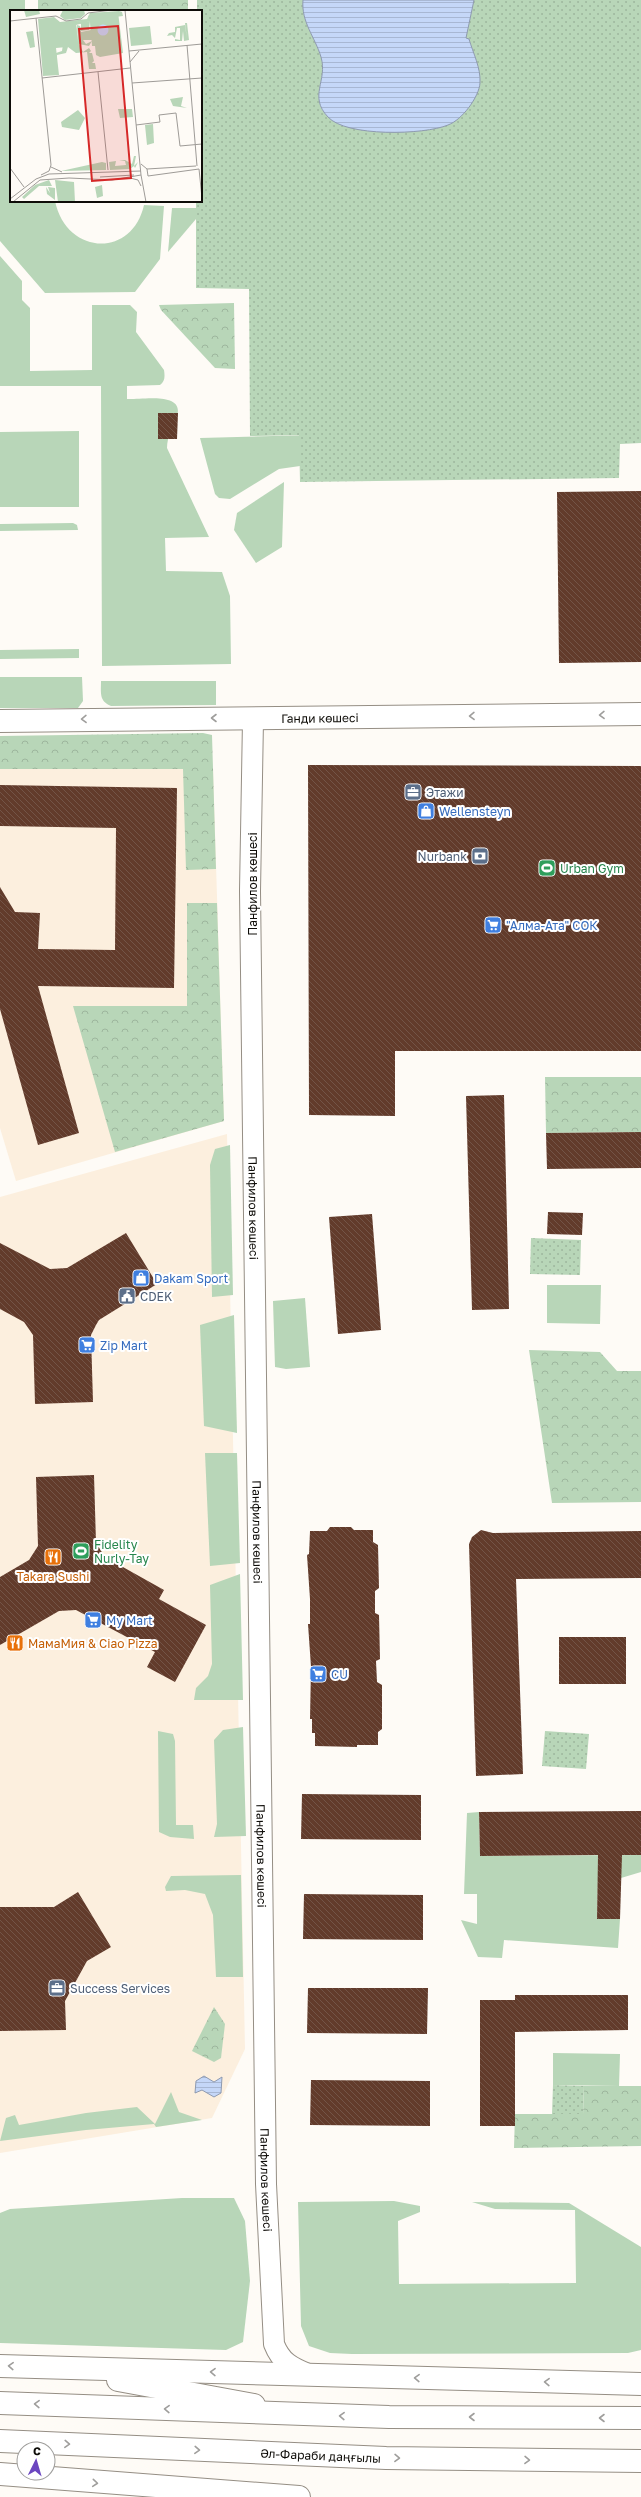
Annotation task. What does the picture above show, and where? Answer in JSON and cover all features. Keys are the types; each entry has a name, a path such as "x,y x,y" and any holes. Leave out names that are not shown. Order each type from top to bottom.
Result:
{"main road":[{"name":"Ганди көшесі","path":"0,721 253,720 641,714"},
{"path":"0,2366 641,2384"},
{"path":"50,2368 304,2415"},
{"path":"586,2383 641,2374"},
{"path":"0,2403 304,2415 641,2418"},
{"name":"Әл-Фараби даңғылы","path":"0,2441 386,2458 641,2461"},
{"path":"0,2474 299,2497"}],"street":[{"name":"Панфилов көшесі","path":"253,720 250,891 264,2108 274,2344"},
{"path":"242,2373 257,2368 270,2357 274,2344"},
{"path":"274,2344 279,2357 290,2366 308,2374"}],"shaded area":[{"path":"213,768 224,1121 16,1181 0,1128 0,769"},
{"path":"227,1134 245,2049 212,2118 0,2153 0,1197"}],"green space":[{"path":"0,0 25,0 25,10 10,10 10,202 55,202 61,219 72,232 85,240 99,244 113,242 127,235 137,223 144,205 164,206 160,259 135,292 45,293 0,241"},
{"path":"38,0 188,0 188,10 38,10"},
{"path":"197,0 641,0 641,443 620,444 619,478 300,482 299,435 250,436 249,289 196,288 196,202 202,202 202,10 197,10"},
{"path":"172,208 196,208 196,219 168,252"},
{"path":"0,256 22,281 22,300 30,308 30,371 92,370 92,305 130,305 137,312 136,332 164,370 164,380 160,385 127,386 127,399 160,398 174,403 178,408 177,416 169,436 167,448 209,537 165,538 166,571 222,572 230,596 231,664 102,666 101,386 0,386"},
{"path":"234,303 235,369 215,368 161,310 159,305"},
{"path":"79,431 79,507 0,507 0,432"},
{"path":"427,432 300,466 279,469 230,499 219,498 215,494 200,438"},
{"path":"284,482 282,547 256,563 234,530 237,513"},
{"path":"73,523 77,525 78,530 0,531 0,524"},
{"path":"79,649 79,658 0,659 0,650"},
{"path":"0,677 82,677 83,701 78,708 0,708"},
{"path":"101,681 216,681 216,705 111,706 104,702 101,693"},
{"path":"203,733 212,735 216,869 186,870 183,769 0,769 0,736"},
{"path":"187,903 217,903 224,1121 115,1152 73,1006 187,1006"},
{"path":"545,1077 641,1077 641,1132 546,1133"},
{"path":"230,1145 233,1295 212,1297 210,1165 215,1149"},
{"path":"531,1238 581,1240 580,1275 530,1274"},
{"path":"547,1285 601,1285 600,1324 547,1323"},
{"path":"305,1298 310,1367 286,1369 275,1367 273,1301"},
{"path":"234,1315 237,1433 204,1426 200,1325"},
{"path":"529,1350 600,1352 617,1371 641,1371 641,1502 552,1503"},
{"path":"205,1453 237,1453 240,1563 210,1566"},
{"path":"240,1574 243,1700 194,1700 196,1688 208,1676 212,1664 210,1585"},
{"path":"243,1727 246,1836 214,1837 217,1824 214,1740 223,1730"},
{"path":"158,1731 173,1734 175,1741 176,1825 193,1825 194,1839 170,1837 159,1832"},
{"path":"545,1731 589,1734 586,1769 542,1766"},
{"path":"479,1812 480,1856 641,1855 641,1872 621,1878 598,1878 597,1919 620,1919 618,1948 504,1940 502,1958 478,1957 461,1920 477,1924 477,1894 464,1894 467,1813"},
{"path":"241,1875 243,1977 216,1977 213,1915 205,1894 185,1890 166,1891 165,1887 171,1876"},
{"path":"214,2007 225,2024 221,2058 214,2062 192,2051"},
{"path":"553,2053 620,2054 619,2086 553,2085"},
{"path":"553,2085 584,2086 583,2114 552,2114"},
{"path":"584,2086 641,2086 641,2146 514,2148 515,2114 583,2114"},
{"path":"171,2092 179,2112 202,2120 156,2127 154,2124 86,2130 0,2141 6,2118 15,2115 19,2125 86,2113 137,2107 155,2124"},
{"path":"182,2198 234,2198 245,2221 250,2281 243,2342 226,2350 0,2343 0,2213 10,2209"},
{"path":"394,2201 420,2206 420,2212 398,2221 399,2284 576,2283 575,2210 495,2209 472,2202 569,2203 641,2247 641,2350 628,2353 352,2354 330,2353 309,2346 301,2326 298,2202"}],"water":[{"path":"303,0 474,0 466,38 469,39 478,66 480,83 477,95 464,113 453,122 448,125 422,131 368,131 351,128 337,123 328,117 319,102 322,74 321,57 306,22"},
{"path":"204,2076 214,2082 222,2077 221,2093 214,2097 202,2090 195,2093 196,2081"}],"building":[{"path":"158,413 178,413 177,439 158,439"},
{"path":"641,491 641,662 559,663 557,492"},
{"path":"308,765 641,766 641,1051 395,1051 395,1116 309,1115"},
{"path":"0,785 177,788 174,988 38,986 79,1133 38,1145 0,1009 0,887 15,912 40,913 38,949 115,950 116,828 0,826"},
{"path":"504,1095 509,1309 472,1310 466,1096"},
{"path":"641,1132 641,1168 547,1169 546,1133"},
{"path":"548,1212 583,1213 582,1235 547,1234"},
{"path":"372,1214 381,1330 338,1334 329,1217"},
{"path":"126,1233 157,1284 99,1320 96,1325 91,1335 93,1402 35,1404 33,1335 24,1322 0,1309 0,1243 50,1269 67,1268"},
{"path":"94,1475 96,1543 105,1557 164,1590 159,1599 206,1625 175,1682 147,1667 155,1652 76,1610 59,1611 0,1645 0,1577 29,1560 38,1546 36,1477"},
{"path":"330,1527 351,1527 354,1530 373,1530 373,1542 378,1545 379,1588 375,1591 375,1613 379,1615 380,1659 376,1661 377,1682 382,1685 382,1729 378,1732 378,1745 357,1745 357,1747 315,1746 315,1733 312,1733 312,1719 310,1719 311,1667 308,1624 310,1624 310,1599 307,1555 309,1554 310,1531 327,1531"},
{"path":"481,1530 493,1533 641,1531 641,1578 516,1579 523,1774 476,1776 469,1544 472,1537"},
{"path":"559,1637 626,1637 626,1684 559,1684"},
{"path":"302,1794 421,1795 421,1840 301,1839"},
{"path":"641,1811 641,1855 622,1855 620,1919 597,1919 598,1855 480,1856 479,1812"},
{"path":"78,1892 111,1947 87,1961 65,2001 66,2030 0,2031 0,1907 54,1907"},
{"path":"304,1894 423,1895 423,1940 303,1939"},
{"path":"308,1988 428,1988 427,2034 307,2033"},
{"path":"515,1995 628,1995 628,2030 515,2032 515,2126 480,2126 480,2000 515,2000"},
{"path":"311,2080 430,2081 430,2126 310,2125"}],"place":[{"name":"Этажи","path":"413,792"},
{"name":"Wellensteyn","path":"426,811"},
{"name":"Nurbank","path":"480,856"},
{"name":"Urban Gym","path":"547,868"},
{"name":"\"Алма-Ата\" СОК","path":"493,925"},
{"name":"Dakam Sport","path":"141,1278"},
{"name":"CDEK","path":"127,1296"},
{"name":"Zip Mart","path":"87,1345"},
{"name":"Fidelity Nurly-Tay","path":"81,1551"},
{"name":"Takara Sushi","path":"53,1557"},
{"name":"My Mart","path":"93,1620"},
{"name":"МамаМия & Ciao Pizza","path":"15,1643"},
{"name":"CU","path":"318,1674"},
{"name":"Success Services","path":"57,1988"}]}
